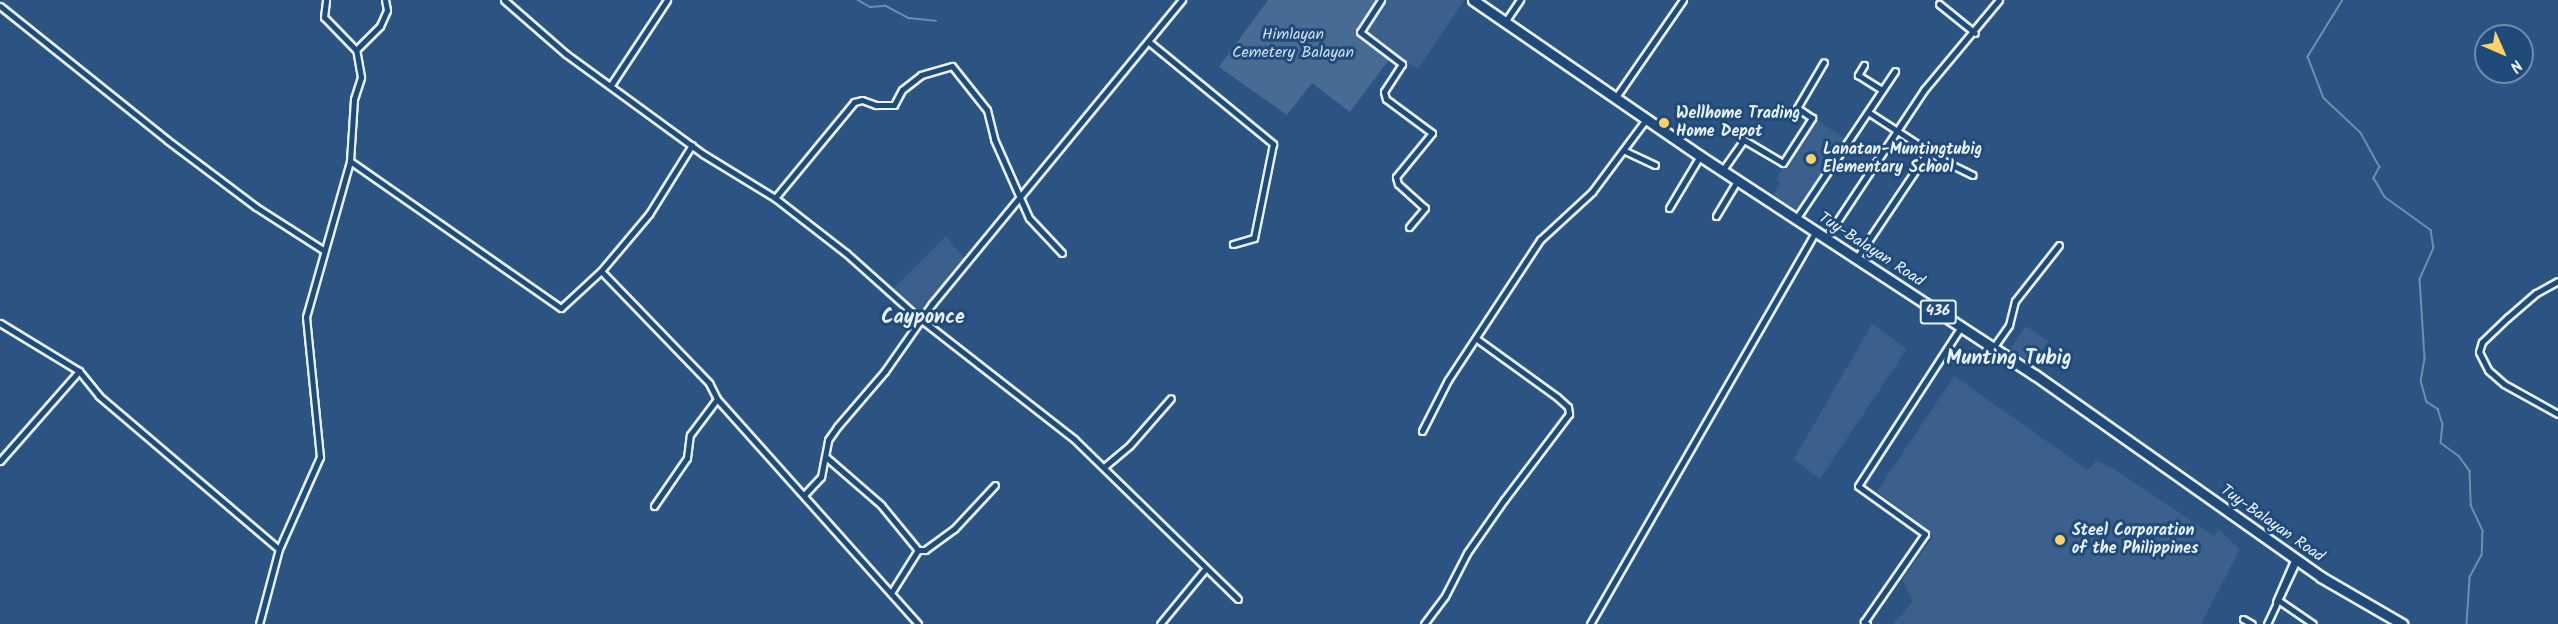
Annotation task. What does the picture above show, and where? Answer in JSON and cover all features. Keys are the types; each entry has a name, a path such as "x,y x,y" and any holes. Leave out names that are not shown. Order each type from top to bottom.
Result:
{"main road":[{"name":"Tuy-Balayan Road","path":"1473,0 1722,171 1993,348 2348,595 2402,624"}],"street":[{"path":"259,624 279,549 320,457 305,331 310,294 350,161 354,99 361,76 356,50 328,24 324,17 326,0"},
{"path":"356,50 380,26 387,10 386,0"},
{"path":"504,0 566,54 692,145 775,198 923,317 1104,466 1238,599"},
{"path":"611,85 667,0"},
{"path":"804,495 821,477 827,458 828,440 885,371 923,317 1182,0"},
{"path":"1381,0 1360,32 1402,64 1384,92 1386,99 1432,133 1396,177 1398,184 1425,208 1409,227"},
{"path":"1505,22 1520,0"},
{"path":"1617,97 1683,0"},
{"path":"1825,239 1924,90 1975,33 1999,0"},
{"path":"1939,4 1975,33"},
{"path":"0,6 167,140 256,207 324,250"},
{"path":"1149,42 1273,144 1254,238 1233,244"},
{"path":"1722,171 1744,140 1783,163 1812,118 1797,108 1824,62"},
{"path":"1864,65 1858,75 1882,90"},
{"path":"775,198 854,102 862,100 876,105 894,105 902,90 921,75 952,66 987,110 994,139 1029,218 1062,253"},
{"path":"1796,219 1895,71"},
{"path":"1868,112 1928,152 1973,175"},
{"path":"1422,430 1432,417 1442,389 1540,240 1592,192 1647,118"},
{"path":"350,161 462,236 555,306 565,307 601,271 656,206 692,145"},
{"path":"1624,151 1655,165"},
{"path":"1856,259 1928,152"},
{"path":"1669,208 1700,156"},
{"path":"1716,216 1737,181"},
{"path":"1590,624 1815,232"},
{"path":"1993,348 2009,324 2013,305 2059,245"},
{"path":"601,271 709,382 717,399 918,624"},
{"path":"2558,281 2536,293 2488,335 2479,352 2488,370 2504,384 2558,414"},
{"path":"0,323 79,371 99,396 279,549"},
{"path":"1867,624 1864,622 1926,534 1858,486 1961,327"},
{"path":"1424,624 1445,596 1467,553 1569,414 1568,407 1557,397 1477,339"},
{"path":"0,461 79,371"},
{"path":"1104,466 1130,445 1171,398"},
{"path":"654,506 687,458 690,435 717,399"},
{"path":"827,458 881,506 918,550 925,550 954,530 995,485"},
{"path":"891,593 918,550"},
{"path":"2269,623 2296,559"},
{"path":"1160,624 1206,568"},
{"path":"2277,601 2313,624"},
{"path":"2243,619 2252,624"}],"shaded area":[{"path":"1383,0 1464,1 1418,69 1362,32"},
{"name":"Lanatan-Muntingtubig Elementary School","path":"1815,119 1846,139 1800,212 1773,195 1780,183 1776,179"},
{"path":"946,236 966,260 921,315 892,290"},
{"path":"1872,324 1907,349 1820,479 1794,459"},
{"path":"2026,326 2048,341 2033,364 2010,349"},
{"name":"Steel Corporation of the Philippines","path":"1954,376 2088,470 2096,461 2111,467 2214,536 2219,530 2240,549 2201,624 1893,624 1913,601 1902,580 1933,537 1877,491"}],"green space":[{"name":"Himlayan Cemetery Balayan","path":"1268,0 1383,0 1362,32 1394,53 1350,112 1312,83 1287,115 1219,67"}],"waterway":[{"path":"858,0 870,7 886,6 909,18 936,21"},
{"name":"Munting Tubig","path":"2343,0 2308,57 2324,98 2361,133 2380,167 2374,178 2385,197 2431,230 2434,248 2420,279 2425,359 2421,381 2427,402 2438,409 2443,424 2441,443 2459,456 2470,471 2471,505 2483,531 2482,555 2470,578 2467,624"}],"place":[{"name":"Wellhome Trading Home Depot","path":"1664,123"},
{"name":"Lanatan-Muntingtubig Elementary School","path":"1811,159"},
{"name":"Steel Corporation of the Philippines","path":"2060,540"}],"district":[{"name":"Cayponce","path":"923,318"},
{"name":"Munting Tubig","path":"2009,359"}]}
